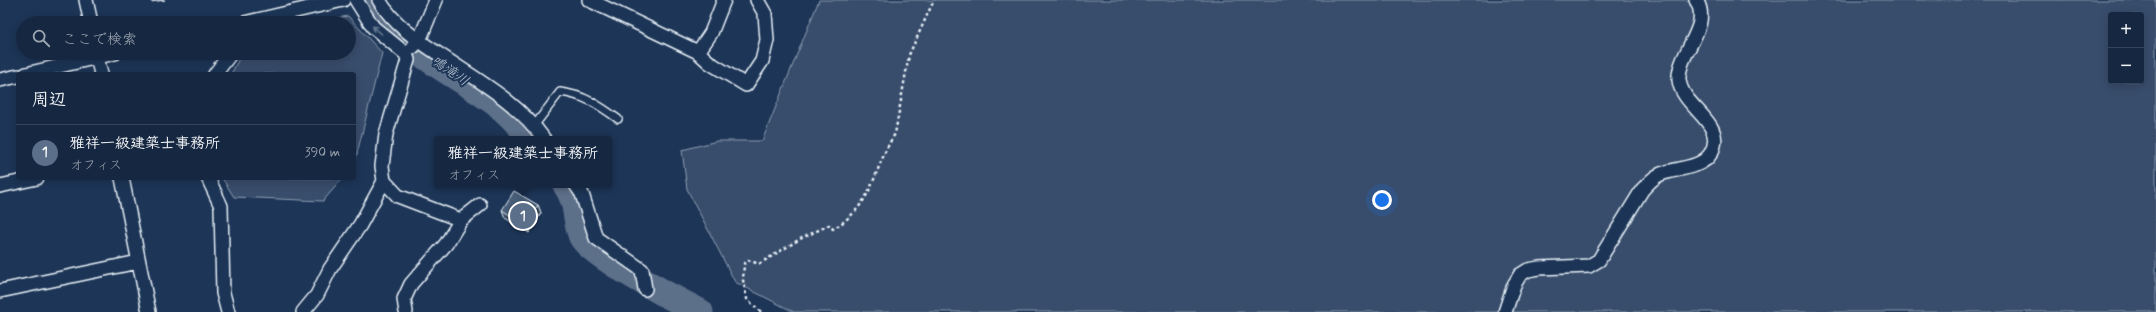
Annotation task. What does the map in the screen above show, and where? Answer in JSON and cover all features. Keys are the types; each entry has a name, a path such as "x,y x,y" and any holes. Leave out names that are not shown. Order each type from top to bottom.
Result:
{"street":[{"path":"86,0 89,16"},
{"path":"274,16 343,0"},
{"path":"356,0 373,27 499,94 534,126 542,136"},
{"path":"379,0 412,47"},
{"path":"436,0 412,47 386,134 382,166 384,181 398,196 461,220"},
{"path":"589,0 698,52 710,63 746,85 762,61 767,40 765,14 757,0"},
{"path":"698,52 710,33 724,0"},
{"path":"1505,312 1514,285 1520,275 1539,268 1589,266 1599,260 1642,190 1651,180 1660,174 1700,163 1710,155 1716,137 1712,128 1692,105 1680,82 1681,62 1699,27 1699,4 1696,0"},
{"path":"33,72 78,60"},
{"path":"98,60 101,72"},
{"path":"217,72 226,60"},
{"path":"0,80 16,76"},
{"path":"0,186 28,180"},
{"path":"122,180 149,312"},
{"path":"209,180 221,206 223,293 228,312"},
{"path":"303,312 317,295 330,269 360,225 384,181"},
{"path":"578,188 582,194 596,238 642,270 645,289"},
{"path":"406,312 404,299 411,284 446,244 461,220 480,205"},
{"path":"0,292 138,262"}],"lane":[{"path":"534,126 560,92 574,94 595,102 618,120"}],"path":[{"path":"761,312 747,299 743,280 744,264 748,260 759,264 800,238 829,225 833,229 848,220 868,196 890,142 895,134 909,55 934,0"}],"shaded area":[{"path":"819,0 2156,0 2156,312 794,312 735,282 687,189 682,150 717,141 762,141"},
{"path":"356,25 382,53 356,158 356,72 232,72 238,60 356,60"},
{"path":"223,180 341,180 323,201 234,197"}],"building":[{"path":"514,191 538,205 526,225 502,210"}],"waterway":[{"name":"鳴滝川","path":"371,0 382,17 411,46 497,104 515,120 529,136"},
{"name":"鳴滝川","path":"568,188 575,204 582,237 588,245 617,266 700,312"}],"place":[{"name":"雅祥一級建築士事務所","path":"523,216"}]}
